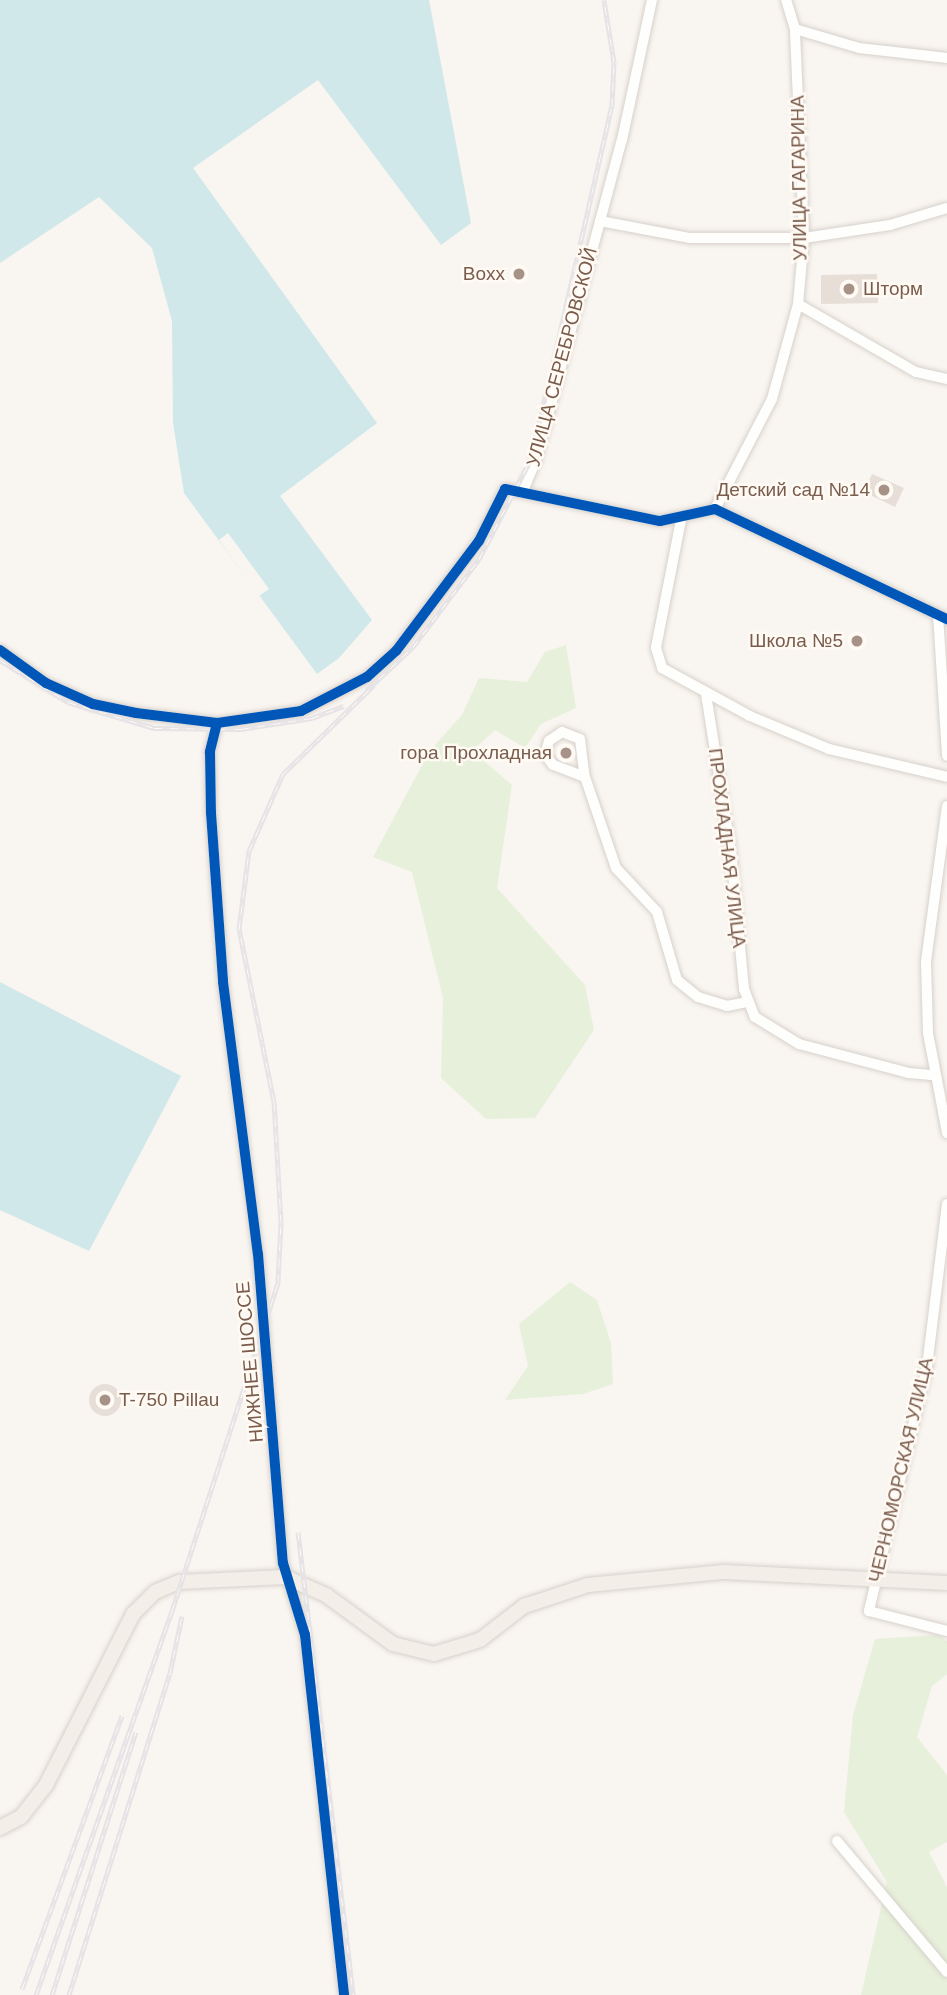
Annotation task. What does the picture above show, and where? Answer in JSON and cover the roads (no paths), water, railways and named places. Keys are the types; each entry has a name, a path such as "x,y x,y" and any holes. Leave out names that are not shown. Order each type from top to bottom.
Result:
{"main road":[{"path":"0,1828 22,1817 46,1785 116,1641 145,1601 179,1582 285,1577 326,1595 393,1644 434,1654 480,1640 524,1606 588,1585 724,1572 947,1583"}],"street":[{"name":"УЛИЦА СЕРЕБРОВСКОЙ","path":"522,493 536,460 600,222 652,0"},
{"name":"УЛИЦА ГАГАРИНА","path":"715,509 772,399 798,304 804,238 795,29 786,0"},
{"path":"795,29 859,48 947,58"},
{"path":"600,222 690,238 804,238 890,225 947,208"},
{"path":"798,304 916,372 947,379"},
{"path":"0,650 46,683 93,704 217,723 301,711 367,677 436,603 479,541 505,489 644,519 681,520 715,509 942,617 947,756"},
{"path":"681,520 662,604 657,662 673,678 829,749 947,777"},
{"name":"ПРОХЛАДНАЯ УЛИЦА","path":"706,694 747,1002"},
{"name":"НИЖНЕЕ ШОССЕ","path":"217,723 210,752 211,813 223,982 258,1254 285,1577 305,1634 344,1995"},
{"path":"584,777 552,765 545,754 549,741 562,732 580,739 584,777 615,868 657,912 677,980 718,1003 747,1002 772,1030 799,1044 909,1073 934,1074"},
{"path":"947,806 926,962 934,1074 947,1133"},
{"path":"933,912 947,913"},
{"name":"ЧЕРНОМОРСКАЯ УЛИЦА","path":"947,1204 927,1367 869,1611 947,1631"},
{"path":"837,1841 947,1972"}],"water":[{"path":"0,0 429,0 471,223 441,245 318,80 193,168 377,423 280,496 372,620 339,658 317,674 184,493 173,423 172,321 152,248 99,197 0,263"},
{"path":"0,982 181,1076 89,1251 0,1210"}],"railway":[{"path":"367,690 413,647 479,559 531,459 612,106 614,62 604,0"},
{"path":"0,660 68,702 154,728 241,729 312,718 344,706"},
{"path":"36,1995 172,1611 278,1282 281,1222 274,1102 239,929 249,851 283,774 374,685"},
{"path":"298,1532 353,1995"},
{"path":"69,1995 170,1673 182,1616"},
{"path":"22,1989 122,1716"},
{"path":"52,1995 136,1732"}],"place":[{"name":"Boxx","path":"519,274"},
{"name":"Шторм","path":"849,289"},
{"name":"Детский сад №14","path":"884,490"},
{"name":"Школа №5","path":"857,641"},
{"name":"гора Прохладная","path":"566,753"},
{"name":"T-750 Pillau","path":"105,1400"}]}
